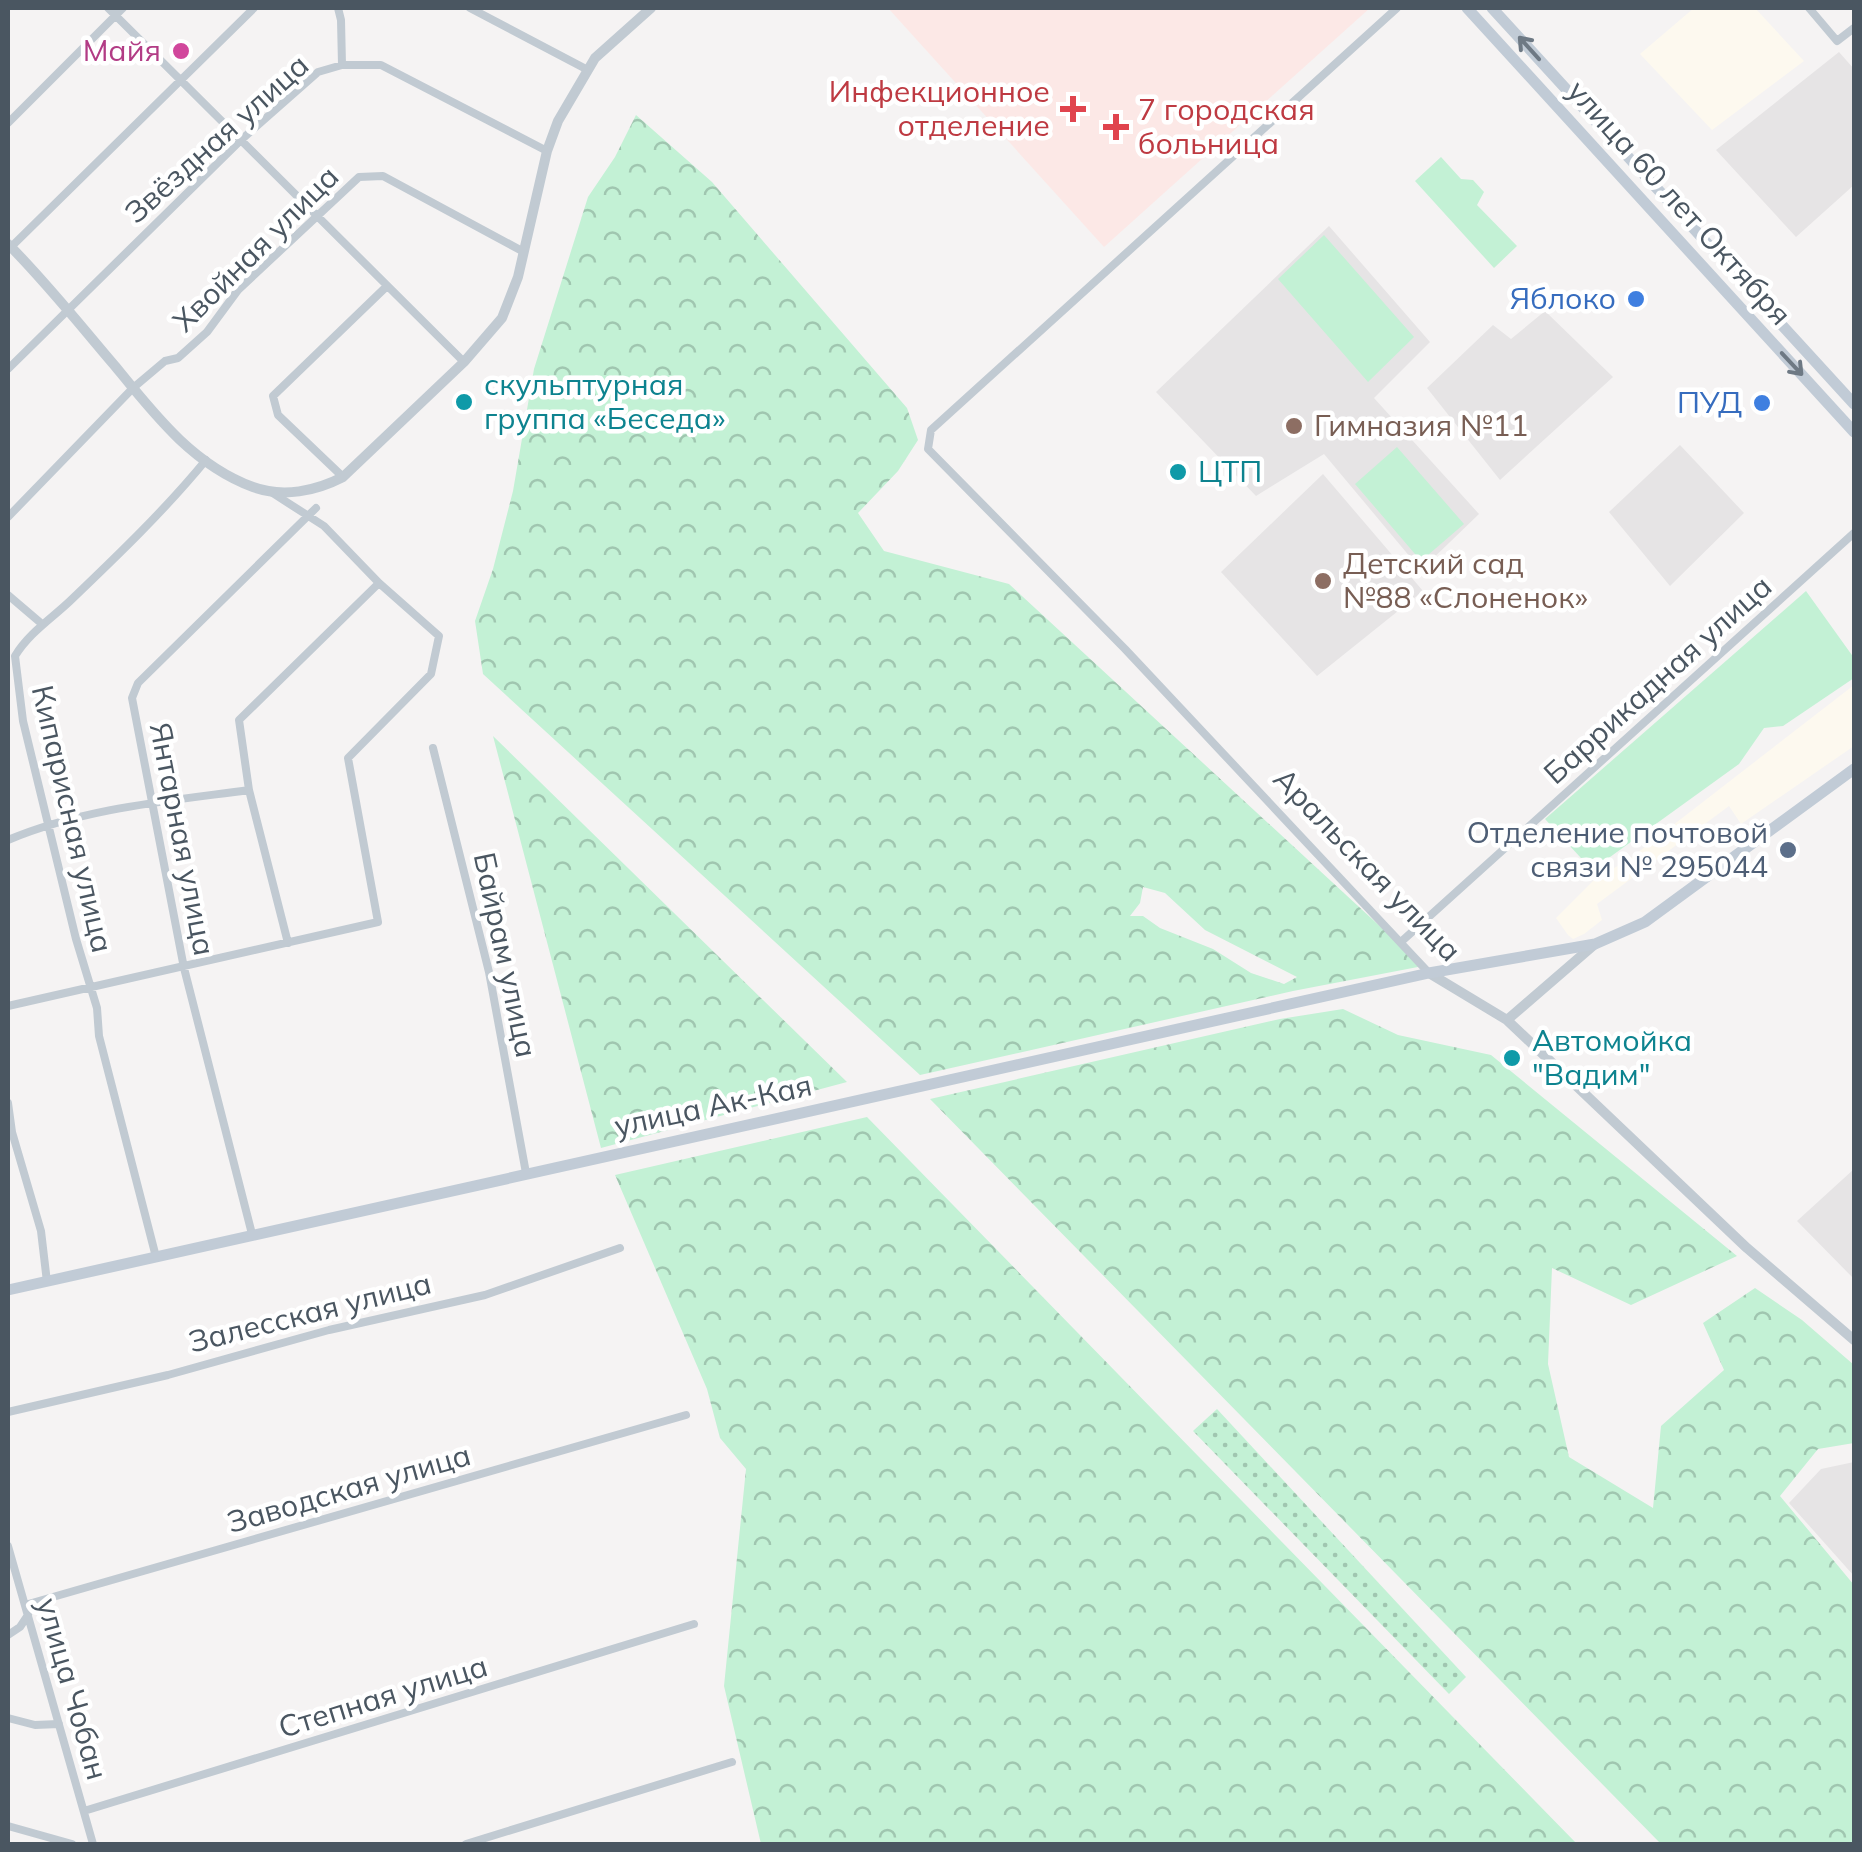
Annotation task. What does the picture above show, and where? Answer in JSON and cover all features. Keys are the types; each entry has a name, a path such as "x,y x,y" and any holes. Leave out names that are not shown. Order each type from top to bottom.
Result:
{"main road":[{"name":"улица 60 лет Октября","path":"1467,8 1854,432"},
{"name":"улица 60 лет Октября","path":"1492,8 1854,404"},
{"path":"1548,95 1561,83"},
{"path":"1430,973 1596,944 1645,922 1854,770"},
{"name":"улица Ак-Кая","path":"8,1290 1430,973"}],"street":[{"path":"8,1006 378,922 348,758 431,674 440,636 324,526 268,491 242,482 206,460 167,430 67,309 9,247 254,8"},
{"path":"338,8 342,64"},
{"path":"470,8 586,70"},
{"path":"268,491 311,490 343,477 464,362 502,318 510,302 558,121 586,70 651,8"},
{"name":"Аральская улица","path":"1397,8 931,430 928,449 1125,649 1430,973 1507,1020 1747,1248 1854,1340"},
{"path":"1809,8 1837,41 1854,28"},
{"path":"8,123 116,10 180,81 464,362"},
{"name":"Звёздная улица","path":"8,369 241,140 318,72 342,64 381,64 547,151"},
{"name":"Хвойная улица","path":"8,518 133,388 165,361 178,358 207,332 238,290 359,177 383,176 524,252"},
{"path":"343,477 278,415 273,396 388,286"},
{"name":"Кипарисная улица","path":"156,1257 48,823 14,656 206,460"},
{"path":"311,490 324,526"},
{"name":"Янтарная улица","path":"252,1234 184,968 132,698 138,683 316,508"},
{"name":"Баррикадная улица","path":"1402,942 1854,533"},
{"path":"288,943 250,790 238,720 380,583"},
{"path":"8,595 42,624"},
{"name":"Байрам улица","path":"433,748 488,972 526,1173"},
{"path":"8,840 48,823 250,790"},
{"path":"1507,1020 1596,944"},
{"path":"8,1104 12,1132 41,1232 47,1282"},
{"name":"Залесская улица","path":"8,1412 168,1375 329,1330 485,1295 620,1248"},
{"name":"Заводская улица","path":"26,1610 686,1415"},
{"name":"улица Чобан","path":"8,1546 93,1844"},
{"path":"8,1635 20,1628 26,1610"},
{"name":"Степная улица","path":"84,1811 694,1624"},
{"path":"8,1718 35,1725 59,1724"},
{"path":"466,1844 732,1762"},
{"path":"8,1826 72,1844"}],"shaded area":[{"name":"7 городская больница","path":"888,8 1370,8 1104,247"},
{"path":"1694,8 1755,8 1804,61 1712,130 1640,54"},
{"path":"1839,52 1854,69 1854,185 1796,237 1716,150"},
{"name":"Гимназия №11","path":"1329,226 1430,342 1374,398 1479,514 1421,570 1324,454 1256,496 1156,392"},
{"path":"1545,311 1613,377 1500,480 1427,388 1493,325 1511,339"},
{"path":"1680,445 1744,513 1670,586 1609,512"},
{"name":"Детский сад №88 «Слоненок»","path":"1323,474 1423,591 1317,676 1221,572"},
{"path":"1854,685 1854,746 1741,824 1729,806 1597,904 1602,920 1573,939 1568,935 1556,918 1595,879 1628,860"},
{"path":"1854,1169 1854,1279 1797,1221"},
{"path":"1854,1462 1854,1576 1789,1503 1821,1469"}],"green space":[{"path":"636,115 712,182 907,408 918,440 898,471 858,513 884,551 1009,584 1423,966 1293,991 920,1075 483,674 475,621 513,491 534,369 588,197 615,157","holes":["1143,887 1165,893 1205,930 1297,977 1284,984 1251,973 1213,949 1160,928 1143,916 1130,916 1140,903"]},
{"path":"1441,157 1461,179 1473,180 1484,192 1477,205 1517,246 1494,268 1415,181"},
{"path":"1324,235 1414,337 1368,382 1278,279"},
{"path":"1397,447 1464,524 1421,561 1355,484"},
{"path":"1806,591 1854,658 1854,678 1783,726 1764,728 1739,764 1592,870 1545,819"},
{"path":"493,736 847,1082 601,1148"},
{"path":"1343,1009 1398,1035 1491,1055 1737,1256 1631,1305 1552,1268 1548,1364 1569,1457 1653,1508 1661,1426 1724,1370 1703,1323 1755,1288 1802,1320 1854,1365 1854,1443 1818,1449 1780,1496 1854,1585 1854,1844 1661,1844 930,1099 1280,1019"},
{"path":"867,1117 1577,1844 761,1844 724,1686 746,1469 720,1438 707,1389 615,1175"},
{"path":"1217,1409 1466,1677 1449,1694 1193,1431"}],"place":[{"name":"Майя","path":"181,51"},
{"name":"Инфекционное отделение","path":"1073,109"},
{"name":"7 городская больница","path":"1116,127"},
{"name":"Яблоко","path":"1636,299"},
{"name":"скульптурная группа «Беседа»","path":"464,402"},
{"name":"ПУД","path":"1762,403"},
{"name":"Гимназия №11","path":"1294,426"},
{"name":"ЦТП","path":"1178,472"},
{"name":"Детский сад №88 «Слоненок»","path":"1323,581"},
{"name":"Отделение почтовой связи № 295044","path":"1788,850"},
{"name":"Автомойка \"Вадим\"","path":"1512,1058"}]}
